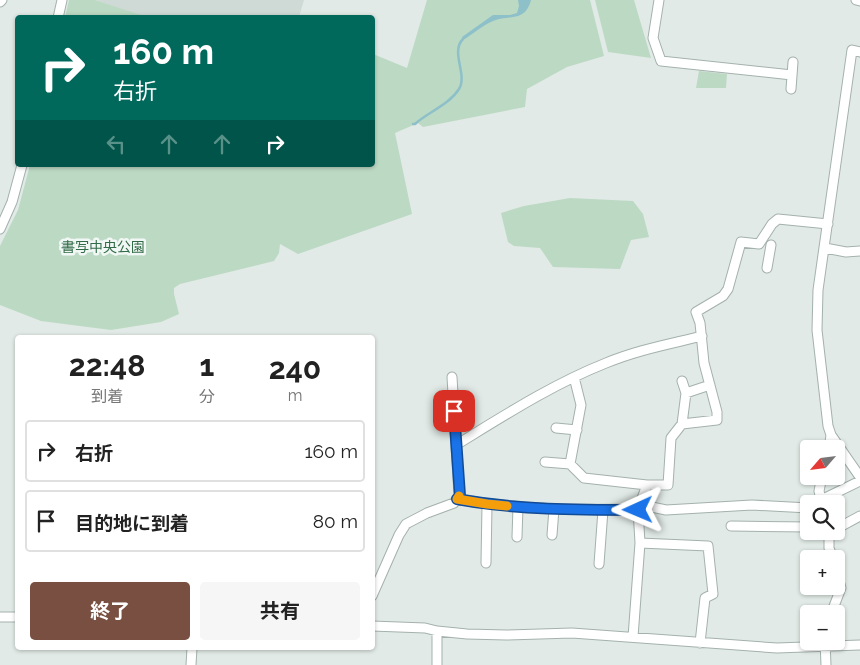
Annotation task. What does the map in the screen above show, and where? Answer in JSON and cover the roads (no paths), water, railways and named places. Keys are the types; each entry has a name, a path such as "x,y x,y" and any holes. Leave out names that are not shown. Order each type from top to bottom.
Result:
{"street":[{"path":"59,15 62,0"},
{"path":"659,0 653,38 661,61 792,75"},
{"path":"856,0 860,1"},
{"path":"860,52 852,50 818,290 817,330 828,426 831,435 860,477"},
{"path":"791,89 793,62"},
{"path":"0,229 12,202 21,167"},
{"path":"682,424 717,420 717,412 704,363 702,336 696,312 723,296 728,288 741,242 759,244 772,224 778,219 828,224"},
{"path":"767,268 771,245"},
{"path":"825,248 846,252 860,251"},
{"path":"456,445 524,404 574,377 608,362 702,336"},
{"path":"375,589 399,535 406,524 427,513 454,503 460,496 452,376"},
{"path":"570,464 581,404 574,377"},
{"path":"545,462 570,464 584,478 647,485 668,485 671,438 682,424 686,393 682,381"},
{"path":"686,393 710,386"},
{"path":"556,428 577,430"},
{"path":"830,440 831,435"},
{"path":"835,495 860,481"},
{"path":"633,637 640,543 638,510 647,485"},
{"path":"457,499 487,504 554,509 638,510 646,506 666,510 752,505 800,508"},
{"path":"486,563 487,504"},
{"path":"516,537 518,506"},
{"path":"552,535 554,509"},
{"path":"599,564 603,510"},
{"path":"845,524 860,516"},
{"path":"731,526 800,527"},
{"path":"640,543 708,546 713,594 706,598 700,643"},
{"path":"0,617 15,617"},
{"path":"375,626 425,628 467,634 572,633 777,648 800,646"},
{"path":"437,631 437,665"},
{"path":"845,644 860,645"},
{"path":"191,665 192,650"},
{"path":"825,650 826,665"}],"water":[{"path":"518,0 531,0 525,12 521,15 493,21 463,40 462,37 493,15 517,13"}],"waterway":[{"path":"413,124 450,100 459,89 462,77 458,50 459,44 463,39"}],"park label":[{"name":"書写中央公園","path":"103,247"}]}
